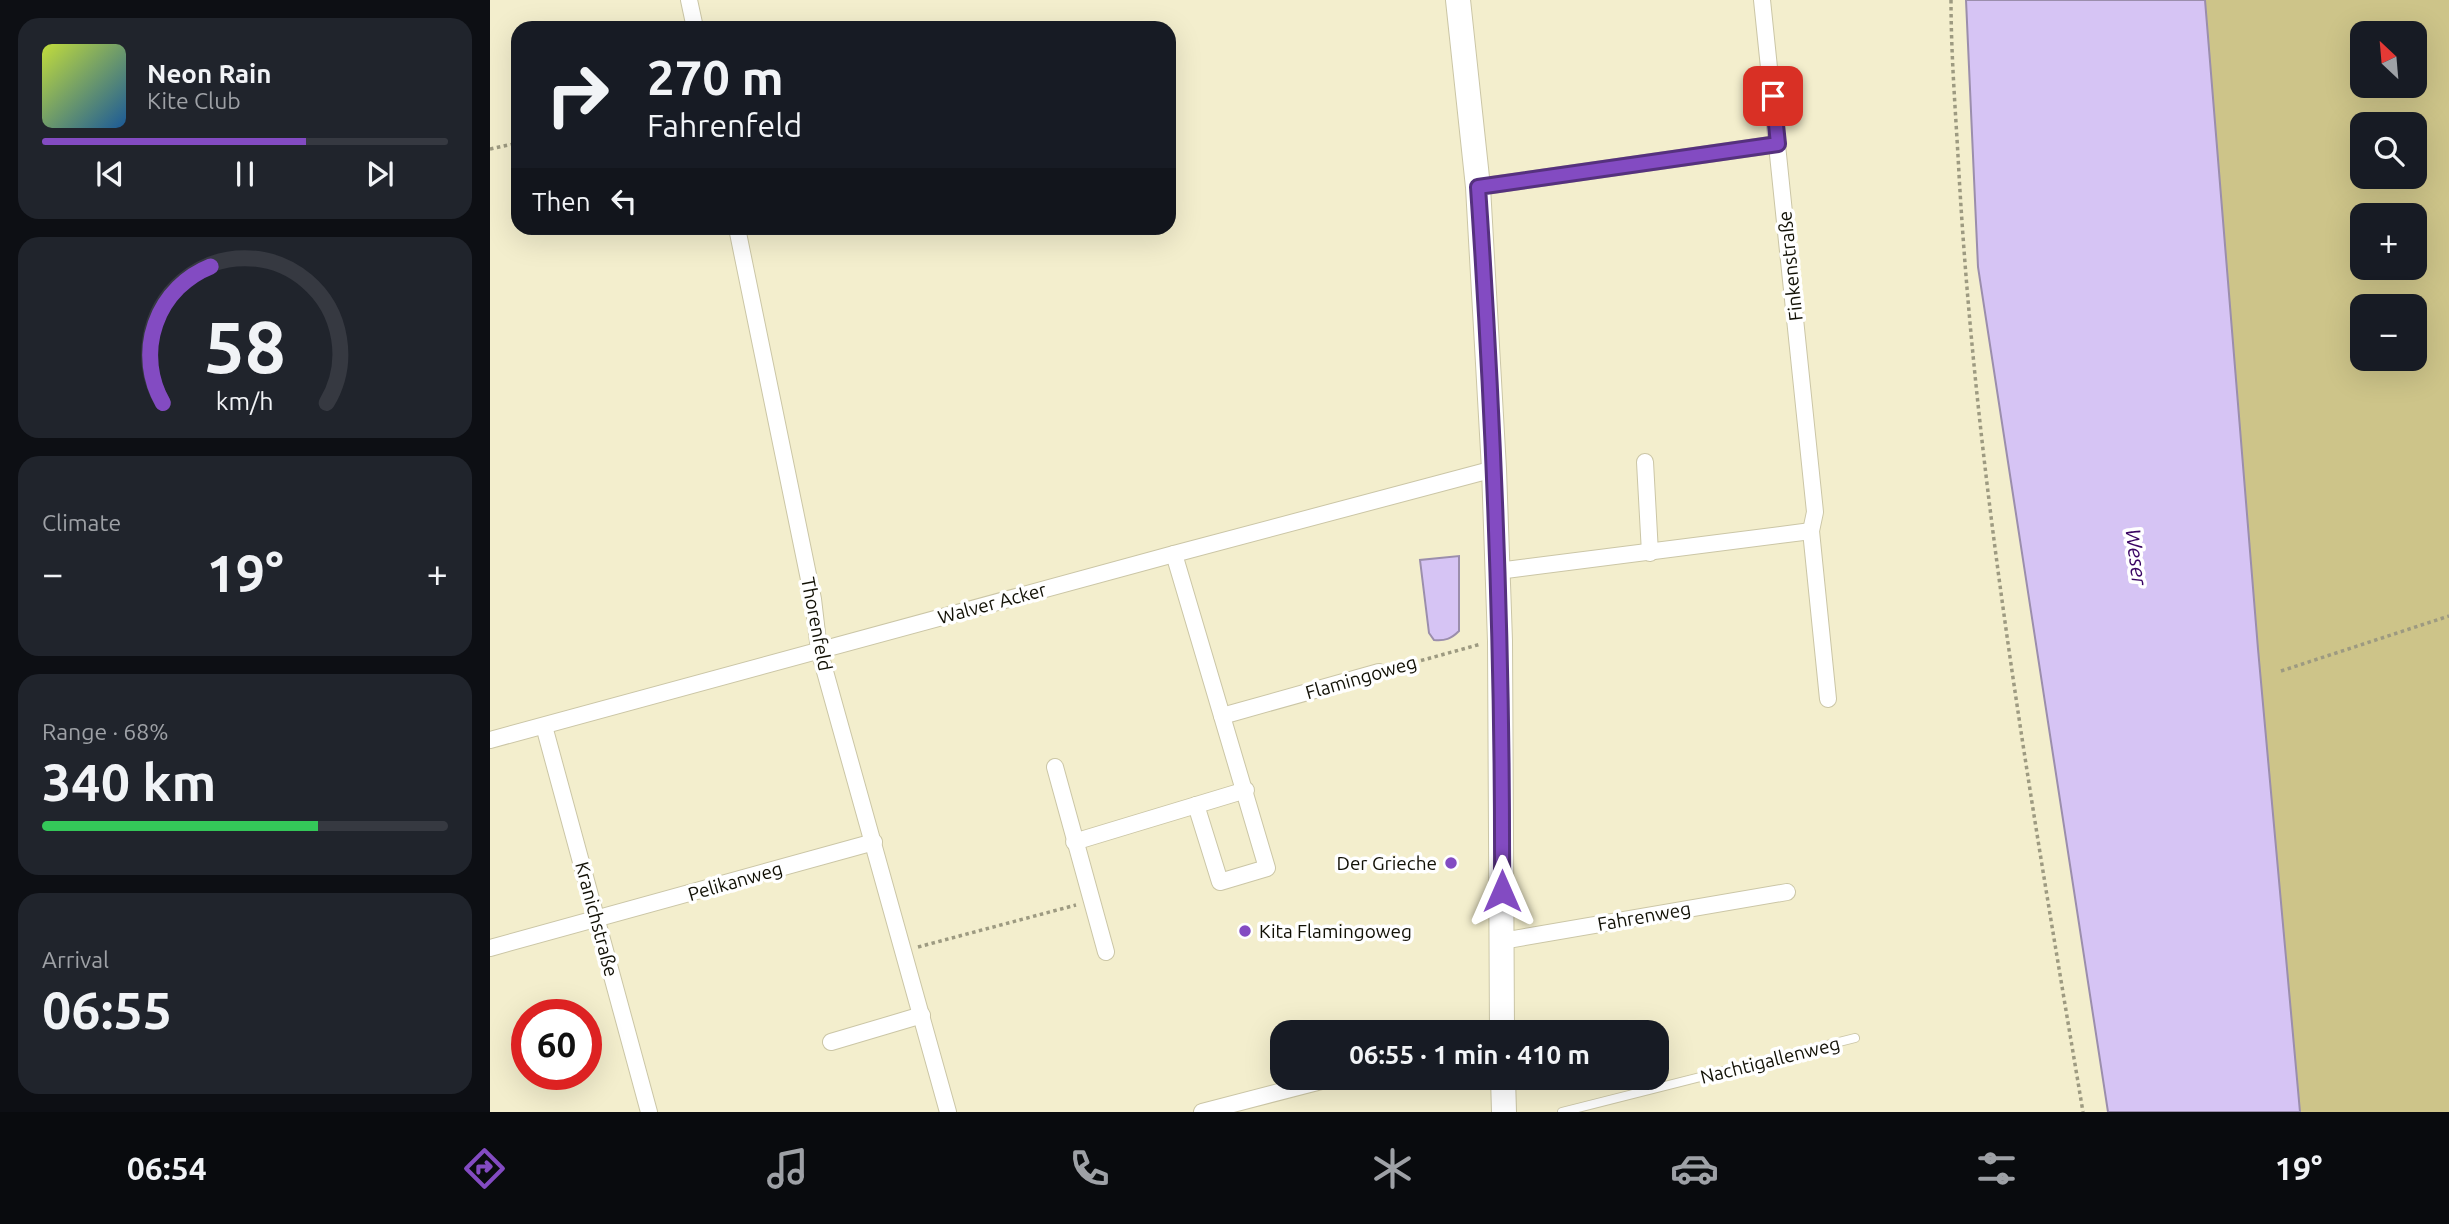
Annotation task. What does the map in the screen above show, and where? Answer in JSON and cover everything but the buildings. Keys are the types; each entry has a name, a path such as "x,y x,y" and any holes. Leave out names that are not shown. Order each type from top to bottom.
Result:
{"main road":[{"path":"1458,0 1478,187 1494,469 1500,641 1502,1020"},
{"path":"1503,1090 1504,1112"}],"street":[{"path":"689,0 694,21"},
{"name":"Finkenstraße","path":"1762,0 1815,512 1811,531 1828,699"},
{"path":"1478,187 1778,144"},
{"name":"Thorenfeld","path":"738,235 813,599 819,650 948,1112"},
{"path":"1645,462 1650,553"},
{"name":"Walver Acker","path":"490,740 1494,469"},
{"path":"1498,571 1811,531"},
{"path":"1174,554 1268,868 1220,882 1196,805"},
{"name":"Flamingoweg","path":"1222,716 1379,672"},
{"name":"Kranichstraße","path":"544,726 649,1112"},
{"path":"1055,767 1106,952"},
{"path":"1074,842 1246,790"},
{"name":"Pelikanweg","path":"490,948 874,842"},
{"name":"Fahrenweg","path":"1502,941 1787,892"},
{"path":"831,1042 922,1015"},
{"path":"1202,1112 1287,1090"}],"lane":[{"name":"Nachtigallenweg","path":"1562,1112 1855,1038"}],"path":[{"path":"1951,0 1962,230 1982,439 2010,662 2083,1112"},
{"path":"490,149 511,144"},
{"path":"2281,671 2449,616"},
{"name":"Flamingoweg","path":"1379,672 1483,643 1500,641"},
{"path":"905,951 1092,901"}],"shaded area":[{"path":"2205,0 2449,0 2449,1112 2300,1112 2258,649"}],"water":[{"name":"Weser","path":"1966,0 2205,0 2258,649 2300,1112 2108,1112 1978,267"},
{"path":"1459,556 1459,631 1448,639 1434,640 1429,633 1420,560"}],"place":[{"name":"Der Grieche","path":"1451,863"},
{"name":"Kita Flamingoweg","path":"1245,931"}],"route":[{"path":"1502,891 1500,641 1488,345 1478,187 1778,144 1773,96"}]}
